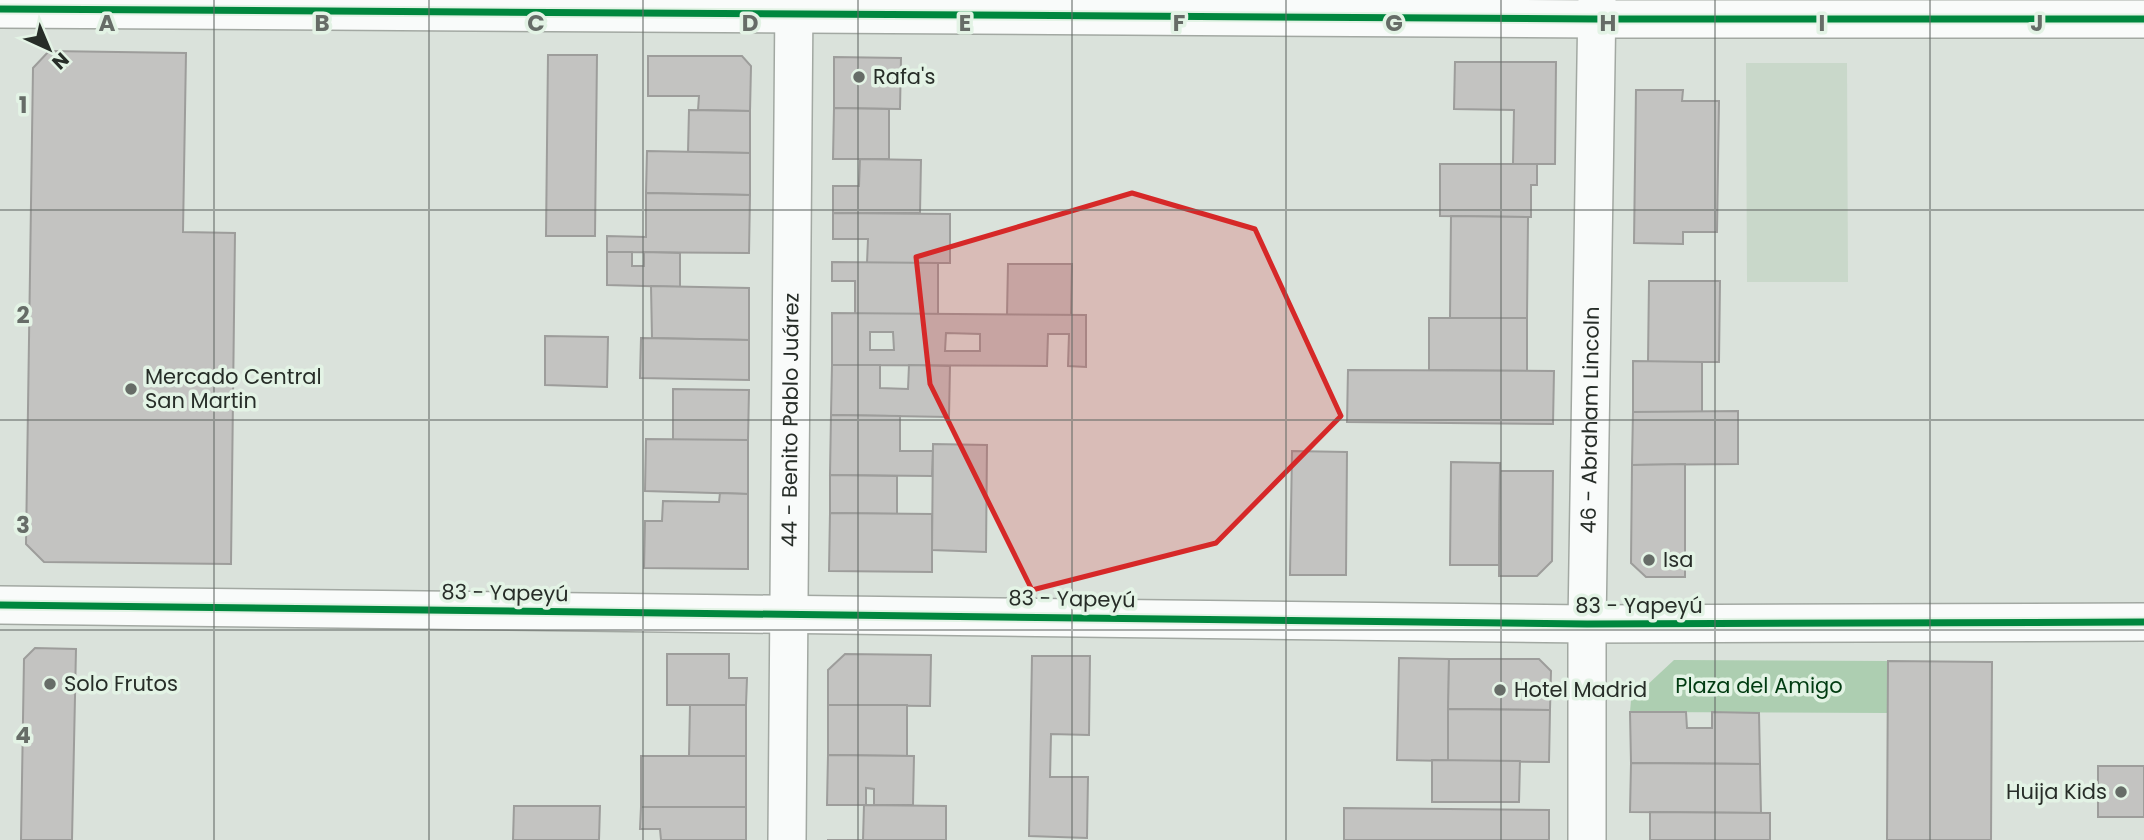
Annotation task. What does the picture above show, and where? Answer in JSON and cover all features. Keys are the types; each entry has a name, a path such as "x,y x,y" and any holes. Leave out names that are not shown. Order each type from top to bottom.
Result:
{"street":[{"path":"0,9 794,6 1597,9 2144,19"},
{"name":"44 - Benito Pablo Juárez","path":"787,840 794,6"},
{"name":"46 - Abraham Lincoln","path":"1587,840 1587,624 1597,9"},
{"name":"83 - Yapeyú","path":"0,605 1587,624 2144,622"}],"highlighted area":[{"path":"1132,193 1255,229 1341,416 1216,543 1032,590 930,384 916,257"}],"shaded area":[{"path":"1746,63 1847,63 1848,282 1747,282"}],"green space":[{"name":"Plaza del Amigo","path":"1674,660 1888,661 1888,713 1630,712 1631,700"}],"building":[{"name":"Mercado Central San Martin","path":"49,51 186,53 183,232 235,233 231,564 44,562 26,544 33,68"},
{"path":"548,55 597,55 595,236 546,236"},
{"path":"648,56 742,56 751,66 750,111 698,110 699,96 648,96"},
{"path":"834,57 901,58 900,109 834,108"},
{"path":"1455,62 1556,62 1555,164 1513,164 1514,110 1454,109"},
{"path":"1636,90 1683,90 1682,101 1719,101 1717,232 1683,232 1683,244 1634,243"},
{"path":"834,108 889,109 889,159 833,159"},
{"path":"689,110 750,111 750,153 688,152"},
{"path":"647,151 750,153 750,195 646,193"},
{"path":"860,159 921,160 920,213 833,213 833,186 859,186"},
{"path":"1440,164 1537,164 1537,185 1531,185 1531,217 1440,216"},
{"path":"646,193 750,195 749,253 607,252 607,236 646,237"},
{"path":"833,213 950,214 950,263 867,263 868,239 833,239"},
{"path":"1451,216 1528,217 1527,318 1450,318"},
{"path":"607,252 632,252 632,266 644,266 644,252 680,253 680,287 607,285"},
{"path":"832,262 938,263 938,314 855,314 855,281 832,281"},
{"path":"1008,264 1072,264 1071,315 1007,315"},
{"path":"1649,281 1720,281 1719,362 1648,362"},
{"path":"651,286 749,288 749,340 652,338"},
{"path":"832,313 1086,315 1086,367 1068,366 1069,334 1048,334 1047,366 832,365","holes":["870,332 893,332 894,350 870,350","946,333 980,334 980,351 945,351"]},
{"path":"1429,318 1527,318 1527,371 1429,370"},
{"path":"545,336 608,337 607,387 545,385"},
{"path":"641,338 749,340 749,380 640,378"},
{"path":"1633,361 1702,362 1702,412 1633,412"},
{"path":"832,365 880,365 880,388 908,389 909,365 950,366 949,417 831,415"},
{"path":"1348,370 1554,371 1553,424 1347,422"},
{"path":"673,389 749,390 748,440 673,440"},
{"path":"1738,411 1738,464 1632,465 1633,412"},
{"path":"831,415 900,416 900,451 933,451 932,476 830,475"},
{"path":"646,439 748,440 748,494 645,491"},
{"path":"933,444 987,445 986,552 932,550"},
{"path":"1292,451 1347,452 1346,575 1290,575"},
{"path":"1451,462 1500,463 1499,565 1450,565"},
{"path":"1685,464 1685,577 1646,577 1631,563 1632,465"},
{"path":"1500,471 1553,471 1552,561 1537,576 1499,576"},
{"path":"830,475 897,476 897,514 830,513"},
{"path":"720,493 748,494 748,569 644,568 645,521 662,521 663,501 719,502"},
{"path":"830,513 932,514 932,572 829,571"},
{"path":"35,648 76,649 72,840 21,840 24,659"},
{"path":"667,654 729,654 729,678 747,678 746,705 667,705"},
{"path":"845,654 931,655 930,706 828,705 828,670"},
{"path":"1032,656 1090,656 1089,735 1051,734 1050,777 1088,777 1087,838 1029,836"},
{"path":"1399,658 1449,659 1448,761 1397,760"},
{"name":"Hotel Madrid","path":"1449,659 1539,659 1551,671 1550,710 1448,709"},
{"path":"1888,661 1992,662 1991,840 1887,840"},
{"path":"690,705 746,705 746,756 689,756"},
{"path":"828,705 907,705 907,756 828,755"},
{"path":"1448,709 1550,710 1549,762 1448,761"},
{"path":"1630,712 1686,712 1687,728 1712,728 1712,712 1759,713 1760,764 1631,763"},
{"path":"828,755 914,756 913,805 874,805 874,789 866,788 866,805 827,805"},
{"path":"641,756 746,756 746,807 641,807"},
{"path":"1432,760 1520,761 1519,802 1432,802"},
{"path":"1631,763 1760,764 1761,813 1630,812"},
{"name":"Huija Kids","path":"2098,766 2144,766 2144,817 2098,817"},
{"path":"864,805 946,806 946,840 863,840"},
{"path":"514,806 600,806 599,840 513,840"},
{"path":"641,807 746,807 746,840 661,840 660,829 640,829"},
{"path":"1344,808 1549,810 1549,840 1344,840"},
{"path":"1650,812 1770,813 1770,840 1650,840"}],"cycle path":[{"path":"0,9 1597,19 2144,19"},
{"path":"0,605 1587,624 2144,622"}],"place":[{"name":"Rafa's","path":"859,77"},
{"name":"Mercado Central San Martin","path":"131,389"},
{"name":"Isa","path":"1649,560"},
{"name":"Solo Frutos","path":"50,684"},
{"name":"Hotel Madrid","path":"1500,690"},
{"name":"Huija Kids","path":"2121,792"}]}
